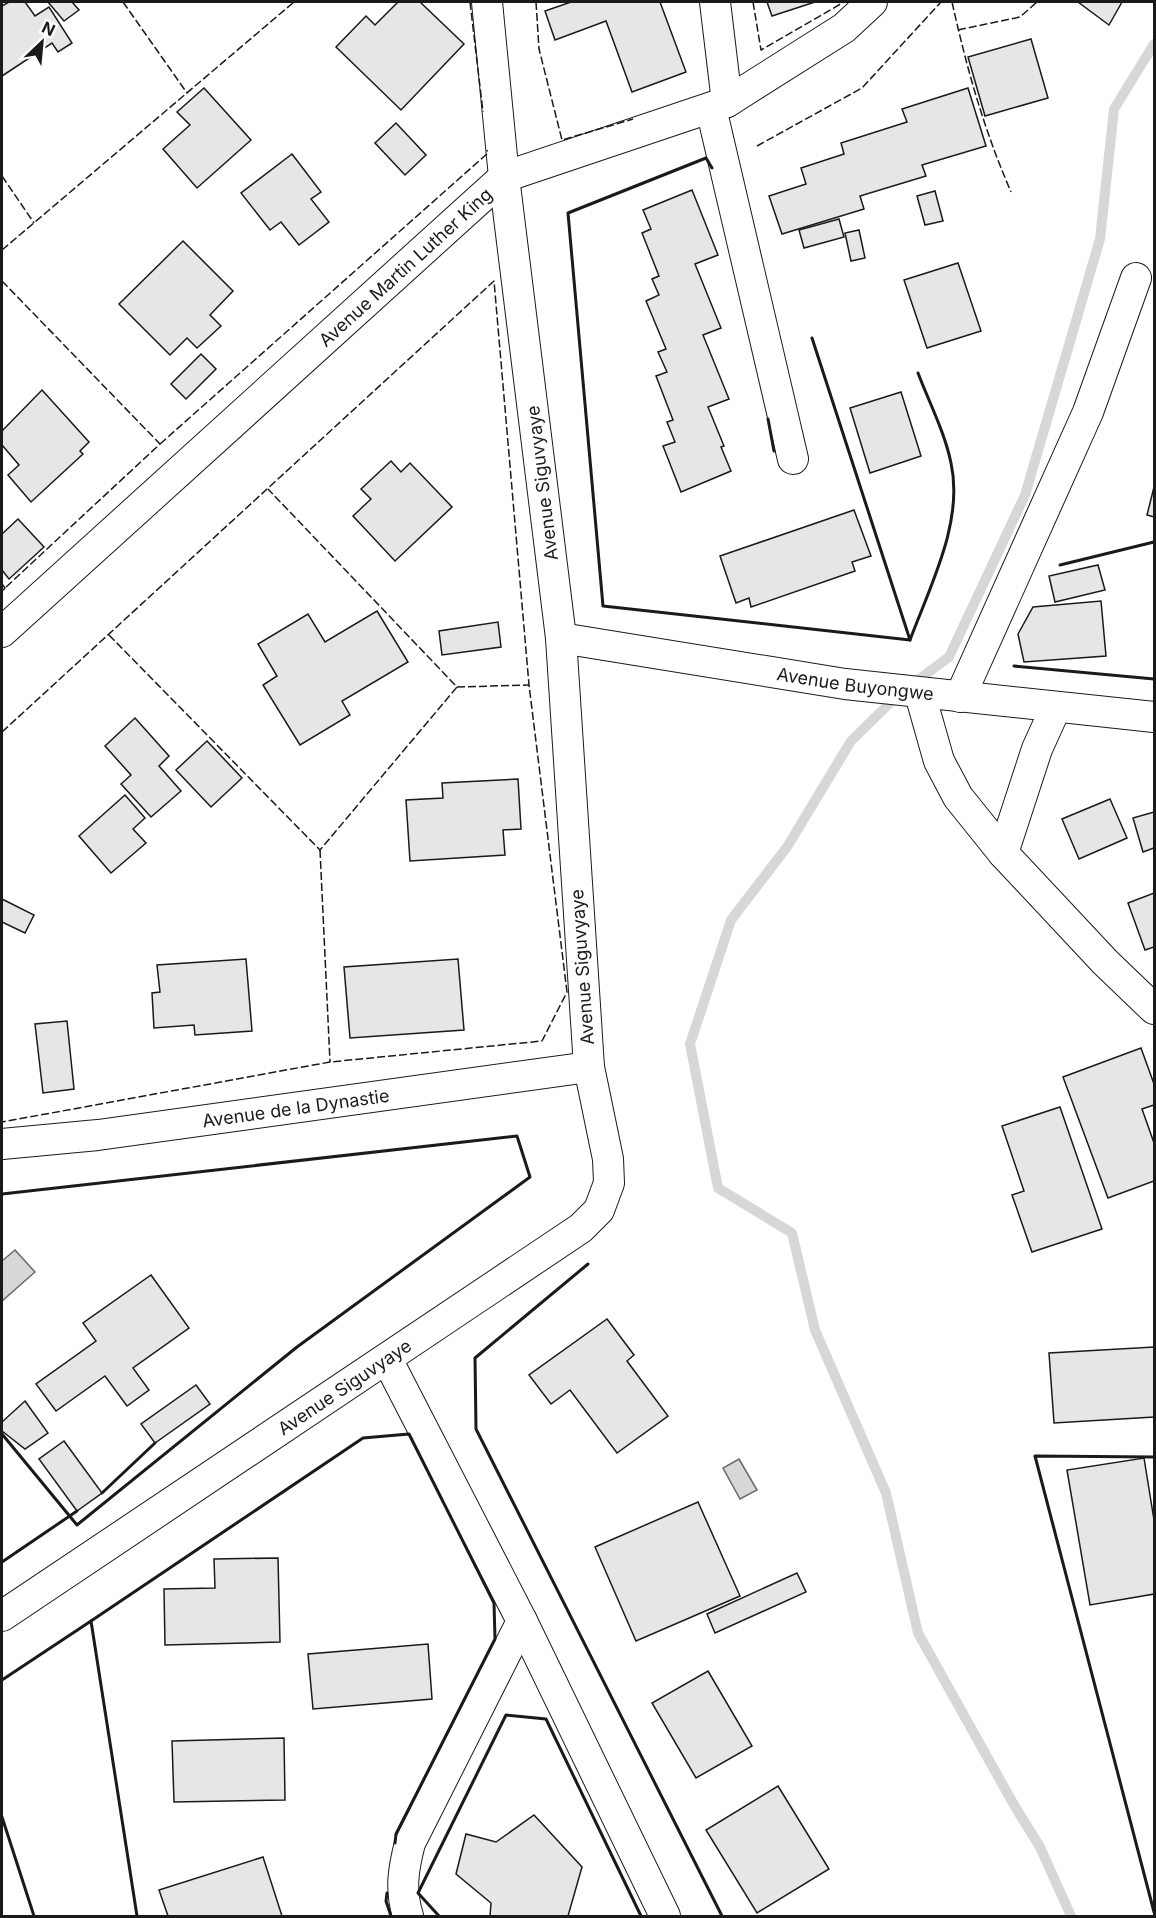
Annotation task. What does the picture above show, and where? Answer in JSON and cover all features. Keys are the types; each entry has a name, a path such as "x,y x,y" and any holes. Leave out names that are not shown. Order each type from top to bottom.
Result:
{"street":[{"name":"Avenue Siguvyaye","path":"2,1616 581,1228 599,1210 609,1183 608,1159 589,1066 561,638 504,177 487,2"},
{"path":"716,2 719,105 793,459"},
{"name":"Avenue Martin Luther King","path":"2,632 504,177 719,105 844,28 872,2"},
{"path":"960,697 1088,412 1136,278"},
{"name":"Avenue Buyongwe","path":"561,638 845,684 1155,717"},
{"path":"916,693 939,761 958,797 1003,854 1105,962 1155,1009"},
{"path":"1003,854 1037,749 1056,707"},
{"name":"Avenue de la Dynastie","path":"2,1144 98,1135 589,1066"},
{"path":"387,1359 522,1621 665,1917"},
{"path":"408,1917 402,1896 402,1871 410,1843 522,1621"}],"shaded area":[{"path":"15,1250 35,1272 2,1301 2,1261"},
{"path":"739,1459 757,1490 740,1499 723,1468"}],"building":[{"path":"9,2 25,2 35,16 49,7 72,43 58,52 52,43 2,76 2,6"},
{"path":"48,2 72,2 79,10 64,21"},
{"path":"398,2 420,2 464,44 401,110 336,47 366,16 375,25"},
{"path":"571,2 660,2 686,72 632,92 606,21 555,40 545,11"},
{"path":"767,2 815,2 772,16"},
{"path":"1078,2 1122,2 1109,25"},
{"path":"1031,39 1048,98 985,116 968,57"},
{"path":"204,88 251,140 197,188 163,149 190,125 177,112"},
{"path":"968,88 986,146 922,165 926,176 860,196 864,209 782,234 769,196 806,184 801,168 844,154 841,143 907,122 902,109"},
{"path":"396,123 426,155 405,175 375,143"},
{"path":"292,154 321,192 311,199 329,222 299,245 281,222 270,230 241,193"},
{"path":"692,190 718,255 695,264 721,328 703,335 729,399 708,407 724,446 721,447 731,471 681,492 663,446 675,442 667,422 673,420 656,376 667,372 658,352 666,349 646,301 659,295 652,279 659,276 642,233 651,229 643,210"},
{"path":"935,191 943,221 925,225 917,196"},
{"path":"839,219 844,237 804,248 799,230"},
{"path":"859,230 865,258 851,261 845,233"},
{"path":"183,241 233,291 210,315 221,326 197,348 187,338 170,355 119,304"},
{"path":"958,263 981,331 927,348 904,280"},
{"path":"201,354 216,369 186,399 171,384"},
{"path":"42,390 89,442 80,451 83,454 31,502 8,475 19,465 2,445 2,431"},
{"path":"901,392 921,456 870,473 850,408"},
{"path":"391,461 401,472 410,463 452,507 395,561 353,516 371,499 361,489"},
{"path":"1154,487 1154,517 1147,515"},
{"path":"854,510 871,556 852,562 855,571 751,607 749,598 736,603 720,556"},
{"path":"18,519 44,547 9,579 2,570 2,534"},
{"path":"1098,565 1105,590 1055,602 1049,576"},
{"path":"1101,601 1106,656 1024,662 1018,634 1033,607"},
{"path":"377,611 408,662 342,701 350,715 300,745 263,685 277,676 258,644 308,614 325,642"},
{"path":"498,622 501,647 442,655 439,631"},
{"path":"135,718 169,756 159,766 181,791 151,817 121,784 131,775 105,746"},
{"path":"207,741 242,778 211,807 176,770"},
{"path":"518,779 521,829 503,830 505,855 410,861 406,800 443,798 442,783"},
{"path":"125,795 145,818 133,829 146,843 111,873 79,836"},
{"path":"1110,799 1127,838 1079,859 1062,819"},
{"path":"1154,812 1154,848 1143,852 1133,818"},
{"path":"1154,893 1154,947 1145,950 1128,903"},
{"path":"2,899 34,915 25,933 2,922"},
{"path":"246,959 252,1031 195,1035 194,1025 154,1028 152,993 160,992 157,965"},
{"path":"458,959 464,1030 350,1038 344,967"},
{"path":"67,1021 74,1089 43,1093 35,1024"},
{"path":"1141,1048 1154,1084 1154,1105 1142,1109 1154,1143 1154,1181 1108,1198 1063,1077"},
{"path":"1060,1107 1102,1229 1032,1252 1012,1195 1024,1191 1002,1126"},
{"path":"151,1275 189,1328 133,1368 149,1390 127,1406 105,1376 56,1411 36,1384 96,1341 83,1323"},
{"path":"607,1319 634,1355 627,1361 668,1416 617,1453 570,1390 551,1404 529,1375"},
{"path":"1154,1347 1154,1417 1054,1423 1049,1353"},
{"path":"196,1385 210,1404 155,1443 141,1424"},
{"path":"25,1401 48,1433 25,1449 2,1431 2,1422"},
{"path":"64,1441 102,1493 77,1511 39,1459"},
{"path":"1144,1458 1154,1520 1154,1594 1090,1605 1067,1470"},
{"path":"698,1502 740,1596 636,1641 595,1547"},
{"path":"278,1558 280,1642 165,1645 164,1589 215,1588 214,1559"},
{"path":"797,1573 806,1592 715,1633 707,1614"},
{"path":"428,1644 432,1699 313,1709 308,1654"},
{"path":"708,1671 752,1746 696,1778 652,1703"},
{"path":"284,1738 285,1800 174,1802 172,1741"},
{"path":"778,1786 829,1869 757,1913 706,1830"},
{"path":"534,1815 582,1867 568,1916 490,1916 491,1903 456,1874 466,1834 496,1842"},
{"path":"263,1857 282,1916 168,1916 159,1890"}],"waterway":[{"path":"910,686 949,657 1025,495 1100,239 1114,109 1154,44"},
{"path":"898,695 851,741 787,847 731,920 690,1044 718,1188 792,1233 815,1330 886,1493 918,1633 1040,1847 1071,1916"}],"fence":[{"path":"123,2 187,93"},
{"path":"2,250 294,2"},
{"path":"470,2 483,112"},
{"path":"536,2 539,49 562,140 633,119"},
{"path":"753,2 761,50 844,2"},
{"path":"757,146 862,88 941,2"},
{"path":"952,2 977,98 1011,192"},
{"path":"958,30 1020,17 1037,2"},
{"path":"160,444 488,153 487,150"},
{"path":"2,176 34,223"},
{"path":"2,281 160,444 5,588"},
{"path":"2,732 494,281 529,685 567,992 542,1041 330,1062 2,1122"},
{"path":"109,635 320,850 457,687 268,489"},
{"path":"2,584 5,588 2,592"},
{"path":"457,687 529,685"},
{"path":"320,850 330,1062"}],"wall":[{"path":"712,168 706,158 568,213 603,606 910,640 812,338"},
{"path":"910,640 943,553 953,508 954,485 945,440 918,373"},
{"path":"768,419 774,451"},
{"path":"1060,565 1154,542"},
{"path":"1014,666 1154,679"},
{"path":"2,1194 517,1136 530,1177 297,1347 77,1525 2,1434"},
{"path":"588,1264 475,1358 476,1429 722,1916"},
{"path":"91,1621 363,1438 409,1434 494,1603 495,1639 396,1834 395,1843"},
{"path":"102,1493 155,1443"},
{"path":"1154,1457 1035,1456 1154,1912"},
{"path":"2,1562 77,1511"},
{"path":"2,1680 91,1621 137,1916"},
{"path":"439,1916 418,1893 506,1715 546,1719 641,1916"},
{"path":"2,1817 34,1916"},
{"path":"387,1893 386,1901 391,1916"}]}
